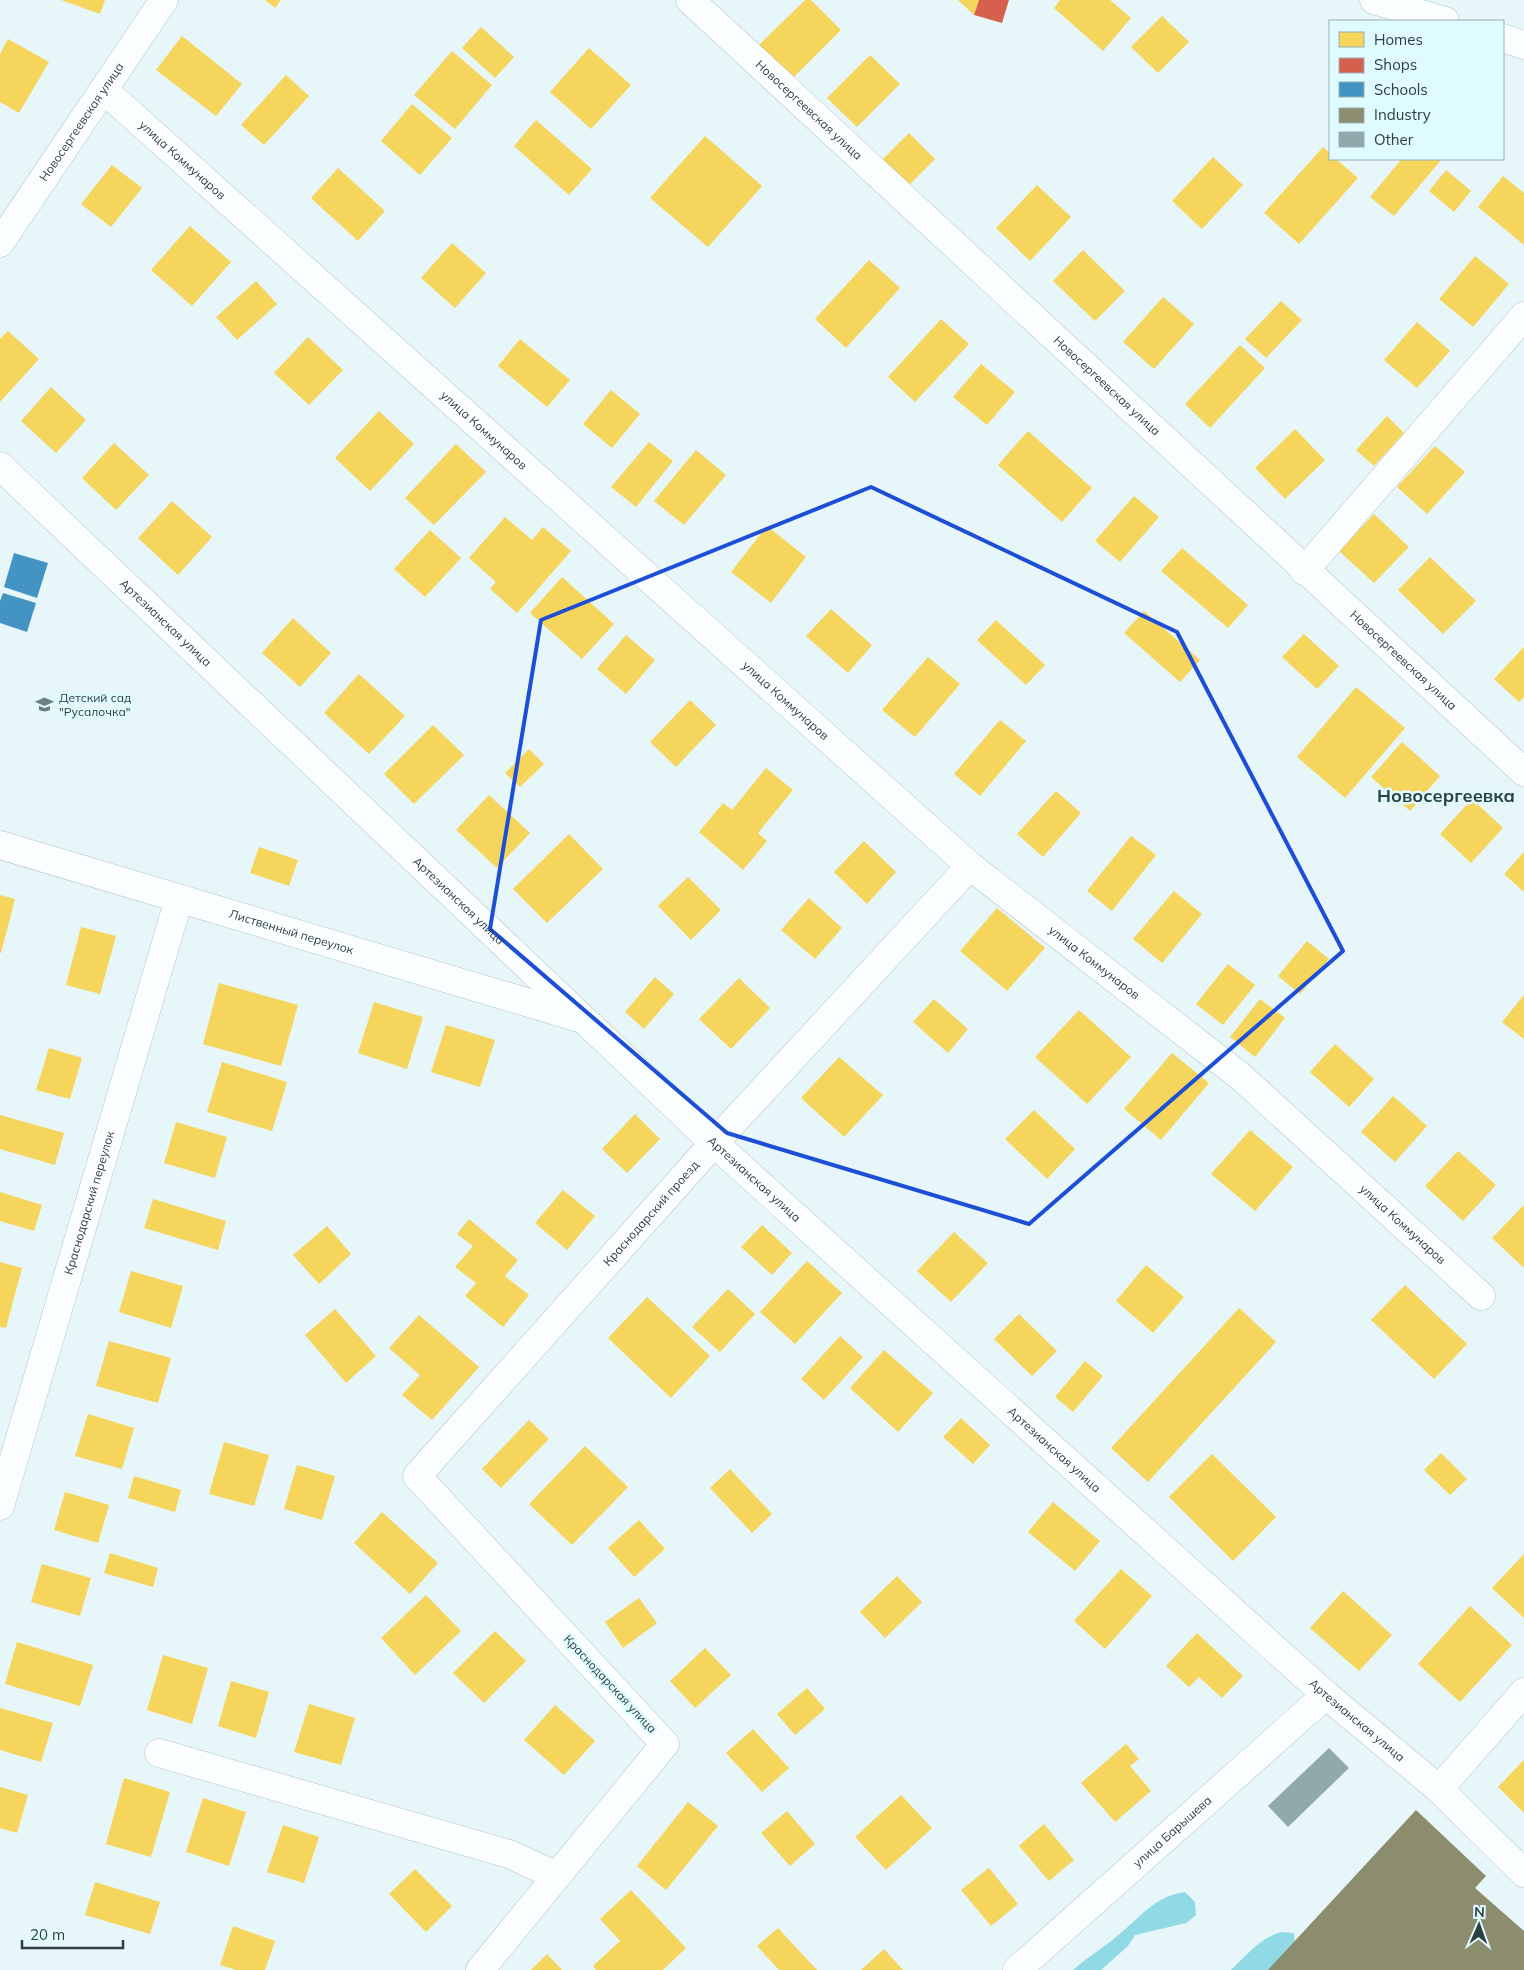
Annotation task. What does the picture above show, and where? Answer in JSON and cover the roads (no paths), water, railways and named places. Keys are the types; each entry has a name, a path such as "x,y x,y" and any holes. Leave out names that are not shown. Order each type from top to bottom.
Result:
{"street":[{"name":"Новосергеевская улица","path":"0,243 164,0"},
{"name":"Новосергеевская улица","path":"690,0 1304,571 1524,772"},
{"path":"1374,0 1442,20"},
{"path":"1504,38 1524,45"},
{"name":"улица Коммунаров","path":"104,90 970,866 1240,1076 1481,1296"},
{"path":"1304,571 1524,316"},
{"name":"Артезианская улица","path":"0,466 714,1144 1326,1695 1440,1789 1524,1873"},
{"name":"Лиственный переулок","path":"0,845 582,1018"},
{"name":"Краснодарский проезд","path":"417,1476 714,1144 970,866"},
{"name":"Краснодарский переулок","path":"0,1506 179,899"},
{"name":"Краснодарская улица","path":"417,1476 665,1744 480,1970"},
{"path":"1440,1789 1524,1692"},
{"name":"улица Барышева","path":"1017,1970 1326,1695"},
{"path":"159,1753 500,1851 557,1876"}],"place":[{"name":"Детский сад \"Русалочка\"","path":"45,705"}],"district":[{"name":"Новосергеевка","path":"1446,796"}]}
